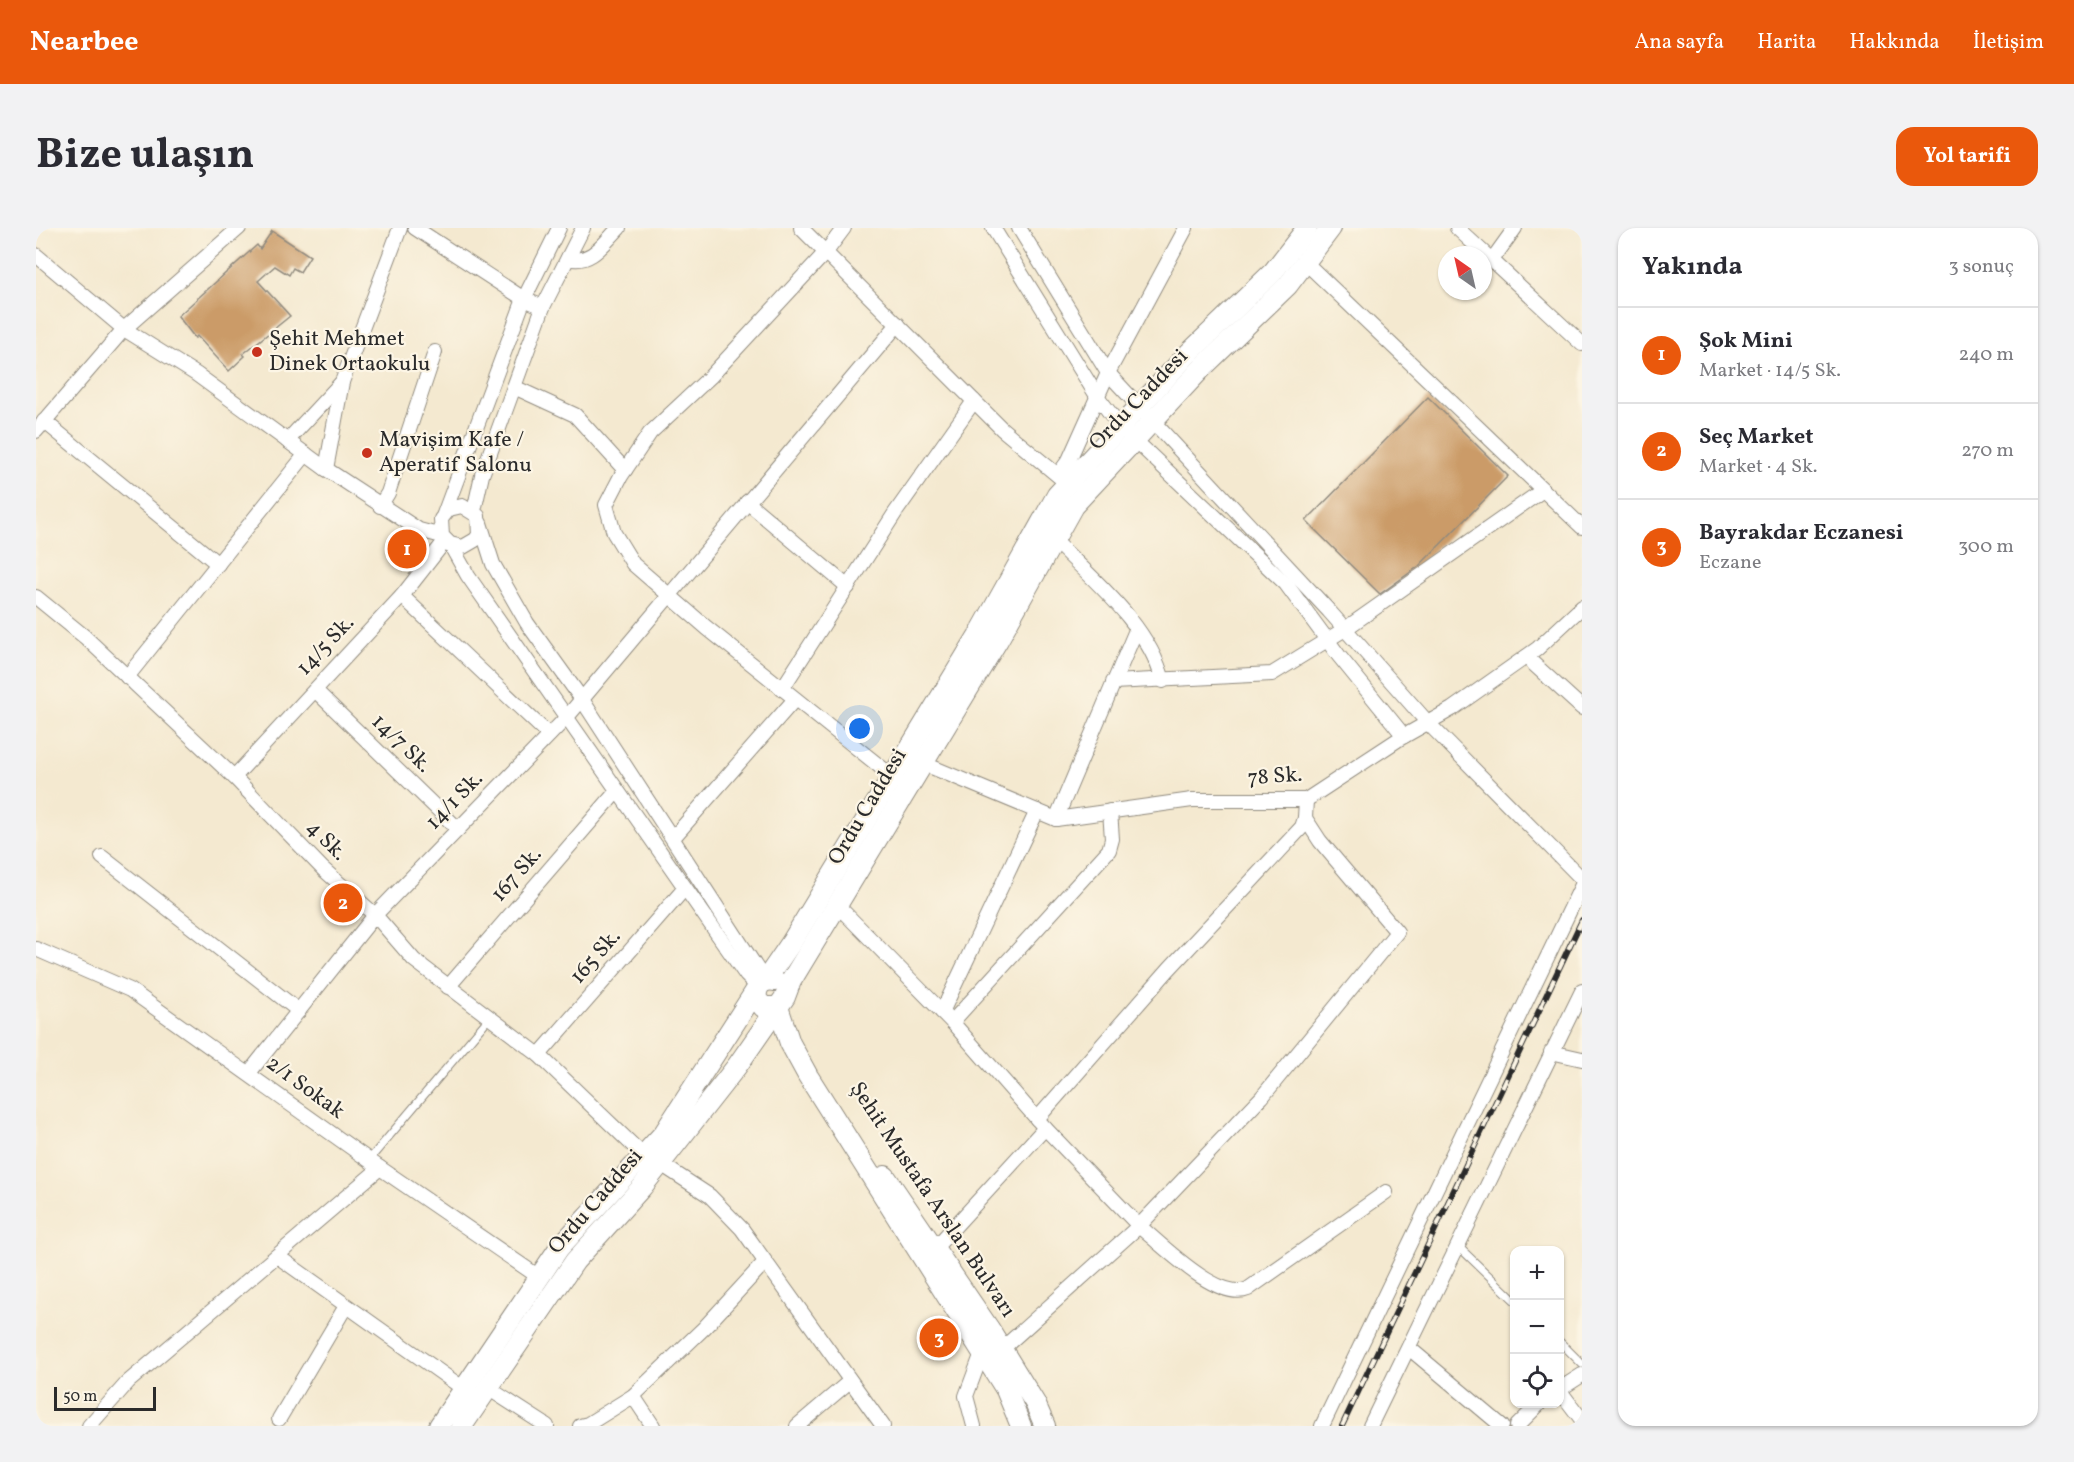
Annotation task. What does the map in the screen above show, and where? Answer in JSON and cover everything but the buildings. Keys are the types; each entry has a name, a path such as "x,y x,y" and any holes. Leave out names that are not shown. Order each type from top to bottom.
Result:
{"main road":[{"name":"Ordu Caddesi","path":"914,759 998,640 1074,506 1128,433 1147,412 1188,354 1274,272 1307,228"},
{"name":"Ordu Caddesi","path":"1147,412 1202,368 1288,285 1331,228"},
{"name":"Ordu Caddesi","path":"653,1160 664,1133 914,759 981,631 1057,495 1063,479 1128,433"},
{"name":"Ordu Caddesi","path":"439,1426 476,1389 547,1283 575,1261 653,1160 737,1066 783,998 837,904 900,782"},
{"path":"762,984 756,994 759,1004 770,1009 783,998"},
{"name":"Şehit Mustafa Arslan Bulvarı","path":"783,998 793,1022 838,1107 1002,1349 1035,1403 1045,1426"},
{"name":"Şehit Mustafa Arslan Bulvarı","path":"783,998 790,1043 808,1076 1006,1390 1021,1426"},
{"name":"Ordu Caddesi","path":"462,1426 476,1389"}],"street":[{"path":"218,564 40,426 124,329 239,228"},
{"path":"326,468 342,382 400,228"},
{"path":"415,228 524,299 543,307"},
{"path":"560,228 524,299 440,524 446,540 502,625 684,888 746,975 762,984"},
{"path":"36,255 124,329 196,374 381,506 419,530 463,547 475,540 480,528 477,516 482,475 543,307 583,228"},
{"path":"568,258 578,260 592,256 619,228"},
{"path":"801,228 1002,429 1063,479 1068,460 1108,373 1186,228"},
{"path":"844,228 826,252 710,377 650,433 606,505 614,533 633,564 782,689 900,782"},
{"path":"993,228 1097,396 1128,433 1287,584 1328,641 1404,736"},
{"path":"1019,228 1108,373 1147,412 1429,724 1582,879"},
{"path":"1456,228 1476,246"},
{"path":"1515,228 1492,260 1582,344"},
{"path":"1305,262 1582,527"},
{"name":"14/1 Sk.","path":"249,1073 375,915 567,717 898,324"},
{"path":"381,506 388,493 435,352"},
{"path":"287,441 342,382"},
{"path":"514,387 575,414 625,471"},
{"path":"782,689 895,513 974,401"},
{"path":"127,677 306,454"},
{"path":"1113,682 1272,674 1328,641 1543,490"},
{"path":"747,502 848,587"},
{"path":"444,514 455,507 462,506 477,516 493,564 527,623 581,698 673,838 762,984"},
{"name":"14/5 Sk.","path":"234,777 402,596 446,540"},
{"path":"1054,540 1136,630 1158,662 1163,681"},
{"path":"402,596 549,735"},
{"name":"4 Sk.","path":"36,597 127,677 234,777 323,869 375,915 414,960 539,1055 653,1160 710,1196 742,1229 764,1263 883,1426"},
{"name":"78 Sk.","path":"1056,819 1192,800 1306,800 1404,736 1429,724 1526,657 1582,607"},
{"path":"914,759 1056,819 1136,630"},
{"path":"1526,657 1582,708"},
{"name":"14/7 Sk.","path":"315,690 458,829"},
{"path":"673,838 795,699"},
{"name":"167 Sk.","path":"448,987 617,791"},
{"path":"935,1248 1169,969 1302,827 1306,800"},
{"path":"947,1017 1037,811"},
{"path":"947,1017 1109,850 1112,839 1110,811"},
{"path":"1002,1349 1139,1226 1262,1097 1397,932 1320,841 1305,818"},
{"path":"102,857 299,1011"},
{"path":"1322,1426 1582,885"},
{"name":"165 Sk.","path":"539,1055 684,888"},
{"path":"837,904 947,1017 1041,1124 1139,1226 1195,1273 1227,1290 1239,1292 1248,1289 1386,1192"},
{"name":"2/1 Sokak","path":"36,949 130,990 547,1283"},
{"path":"1370,1426 1582,992"},
{"path":"1551,1052 1582,1059"},
{"path":"89,1426 128,1382 277,1256 375,1164"},
{"path":"277,1256 346,1306 476,1389 547,1426"},
{"path":"580,1426 588,1424 633,1396 704,1328 764,1263"},
{"path":"279,1419 346,1306"},
{"path":"1409,1348 1502,1426"},
{"path":"974,1426 966,1396 982,1353"},
{"path":"1564,1387 1582,1375"},
{"path":"797,1426 850,1381"},
{"path":"1564,1395 1582,1420"},
{"path":"633,1396 653,1426"},
{"path":"104,1426 109,1404"},
{"path":"1517,1426 1535,1408"}],"lane":[{"path":"375,1164 489,1018"},
{"path":"1459,1247 1510,1294"},
{"path":"1564,1346 1582,1364"}],"railway":[{"path":"1342,1426 1582,920"}],"place":[{"name":"Şehit Mehmet Dinek Ortaokulu","path":"257,352"},
{"name":"Mavişim Kafe / Aperatif Salonu","path":"367,453"},
{"name":"Şok Mini","path":"407,549"},
{"name":"Seç Market","path":"343,903"},
{"name":"Bayrakdar Eczanesi","path":"939,1338"}]}
